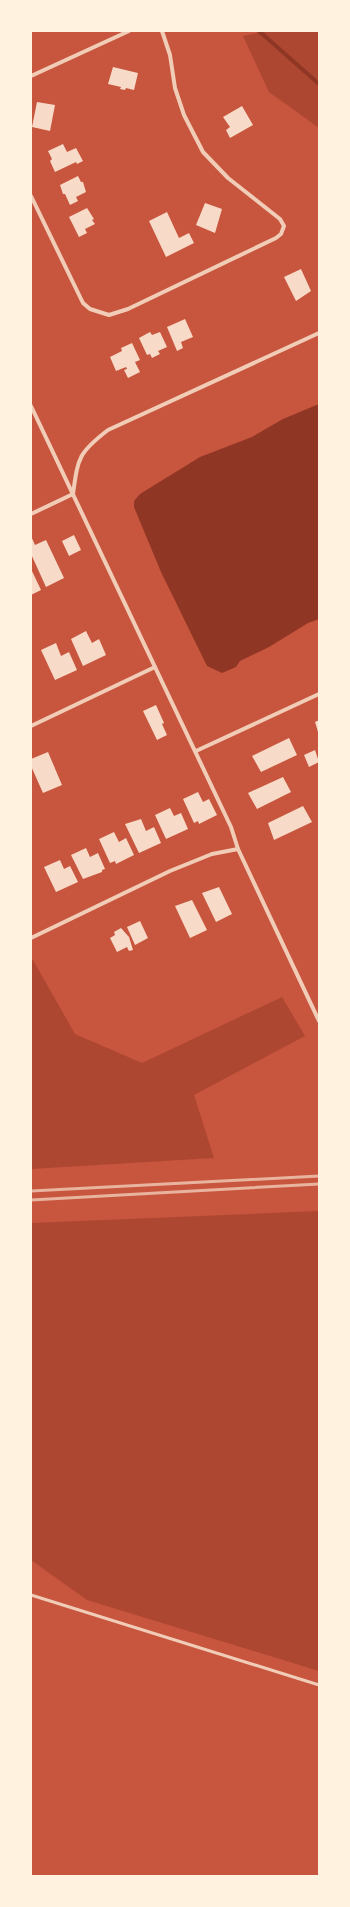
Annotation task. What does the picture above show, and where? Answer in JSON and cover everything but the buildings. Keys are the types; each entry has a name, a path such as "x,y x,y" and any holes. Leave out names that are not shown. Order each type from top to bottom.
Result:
{"street":[{"path":"31,76 129,31"},
{"path":"31,196 84,303 90,309 109,315 135,306 282,234 284,226 280,219 228,178 203,152 182,108 176,88 170,55 162,31"},
{"path":"73,494 77,466 81,455 92,442 108,430 319,333"},
{"path":"31,406 196,751 231,827 238,849 318,1018"},
{"path":"31,514 73,494"},
{"path":"31,726 155,667"},
{"path":"196,751 319,694"},
{"path":"31,938 170,871 212,854 238,849"}],"lane":[{"path":"31,1595 319,1685"}],"shaded area":[{"path":"266,31 319,31 319,128 269,92 243,36"},
{"path":"319,404 319,619 308,623 269,647 240,661 236,667 222,673 207,666 161,572 134,507 134,501 140,494 200,457 252,437 283,419"},
{"path":"33,960 75,1034 142,1063 282,997 305,1036 194,1095 214,1158 31,1169 31,961"},
{"path":"319,1211 319,1671 87,1600 31,1560 31,1223"}],"waterway":[{"path":"259,31 319,84"}],"railway":[{"path":"31,1191 319,1176"},
{"path":"31,1200 319,1184"}]}
